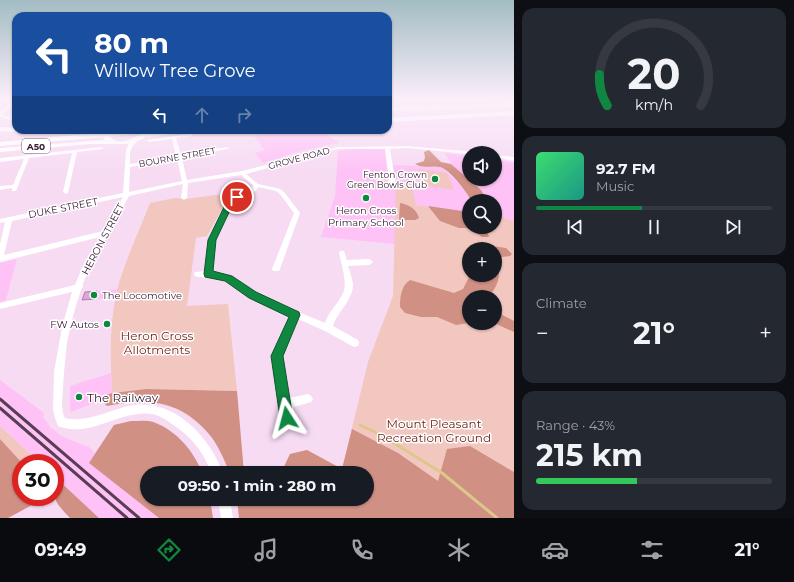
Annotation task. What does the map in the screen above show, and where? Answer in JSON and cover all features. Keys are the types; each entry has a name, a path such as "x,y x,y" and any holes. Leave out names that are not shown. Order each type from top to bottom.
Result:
{"highway":[{"name":"A50","path":"0,139 67,134"},
{"name":"A50","path":"0,139 87,134"},
{"name":"A50","path":"146,136 177,134"}],"main road":[{"name":"A50","path":"0,130 12,130"},
{"path":"105,134 106,137 116,142"},
{"name":"A50","path":"0,150 83,142 116,142 146,136"}],"street":[{"path":"126,196 128,150 132,143 146,136 174,138 188,134"},
{"path":"174,138 185,181 184,198"},
{"path":"116,142 125,145 128,150"},
{"name":"GROVE ROAD","path":"126,196 185,181 242,173 326,150 352,147 387,147 462,152"},
{"path":"387,147 393,186"},
{"path":"0,160 101,148"},
{"name":"BOURNE STREET","path":"127,166 227,148"},
{"path":"66,192 75,151"},
{"path":"0,188 15,188 27,157"},
{"path":"502,157 514,159"},
{"path":"242,173 256,185 278,190 297,213 276,269"},
{"path":"208,274 212,240 230,203 237,197 254,190 256,185"},
{"name":"DUKE STREET","path":"0,221 53,209 126,196"},
{"name":"HERON STREET","path":"126,196 84,272 63,338 59,363 59,418 62,422 70,425 80,424 136,409 152,409 164,413 187,428 198,439 209,455 214,466"},
{"path":"9,219 0,259 105,233"},
{"path":"328,328 331,318 348,293 349,285 342,253"},
{"path":"345,263 369,262"},
{"path":"198,274 219,275 228,278 252,295 295,315 328,328 355,343"},
{"path":"0,306 79,287"},
{"path":"287,418 277,356 295,315"},
{"path":"285,404 308,399"},
{"path":"225,506 227,518"}],"shaded area":[{"path":"269,134 326,134 339,143 301,151 263,163 255,153 265,150 254,136"},
{"name":"Heron Cross Primary School","path":"352,149 385,149 388,186 396,188 397,195 395,244 321,237 335,196 338,151"},
{"path":"429,150 441,162 451,164 462,174 462,186 476,186 484,194 467,194 449,172 440,167 421,166 415,164 424,161 424,152"},
{"path":"445,153 462,155 462,175 454,168"},
{"path":"502,160 514,163 514,221 502,217 502,194 484,194 476,186 502,186"},
{"path":"392,165 440,167 446,171 467,194 462,194 462,211 416,205 412,186 396,184"},
{"path":"400,203 412,208 419,218 415,220 399,220"},
{"path":"428,206 462,211 462,228 440,221"},
{"path":"478,234 488,234 489,237 482,237"},
{"path":"502,247 506,248 512,254 510,256 502,257"},
{"path":"17,259 6,300 0,302 0,263"},
{"path":"410,280 454,293 463,289 466,282 498,282 494,290 462,290 462,324 456,325 437,317 421,317 405,313 400,307 403,289"},
{"name":"The Locomotive","path":"118,289 116,298 82,300 85,292"},
{"path":"502,315 514,321 514,332 502,327"},
{"path":"111,373 112,393 98,398 98,402 70,412 70,386"},
{"path":"0,380 44,413 43,418 50,427 61,436 89,447 95,453 114,425 131,421 152,421 169,430 185,444 200,466 140,466 140,506 211,506 213,518 99,518 64,485 64,454 30,454 0,426"},
{"path":"146,389 237,391 243,466 227,466 212,437 197,422 186,414 162,404 149,402 136,402 107,406 98,398 112,393"},
{"path":"131,421 151,421 177,436 189,449 199,466 140,466 140,503 89,463 114,425"},
{"path":"352,429 398,453 438,481 447,449 470,446 514,472 514,518 239,518 238,506 374,506 374,466 343,466"},
{"path":"0,439 14,454 12,454 12,506 30,506 8,518 0,518"},
{"path":"307,450 336,466 284,466 290,454"},
{"path":"64,485 99,518 70,518 59,506 64,506"},
{"path":"144,506 211,506 213,518 159,518"}],"green space":[{"name":"Fenton Crown Green Bowls Club","path":"418,169 447,173 454,190 422,185"},
{"name":"Mount Pleasant Recreation Ground","path":"396,184 412,186 416,205 462,211 462,234 502,234 502,217 514,221 514,518 243,518 321,506 374,506 374,466 343,466 368,362 393,296"},
{"name":"Heron Cross Allotments","path":"231,193 207,236 196,238 187,306 228,304 237,391 146,389 112,393 111,336 116,294 127,261 150,203 175,198 185,199"},
{"path":"0,426 30,454 12,454 12,506 30,506 8,518 0,518"},
{"name":"Mount Pleasant Recreation Ground","path":"307,450 336,466 284,466 290,454"}],"building":[{"path":"97,291 95,299 82,300 85,292"}],"waterway":[{"path":"360,425 381,435 442,473 497,518"}],"railway":[{"path":"0,399 139,518"},
{"path":"0,408 127,518"}],"place":[{"name":"Fenton Crown Green Bowls Club","path":"435,179"},
{"name":"Heron Cross Primary School","path":"366,198"},
{"name":"The Locomotive","path":"94,295"},
{"name":"FW Autos","path":"107,324"},
{"name":"The Railway","path":"79,397"}],"route":[{"path":"237,197 230,203 212,240 208,274 228,278 252,295 295,315 277,356 287,418"}]}
